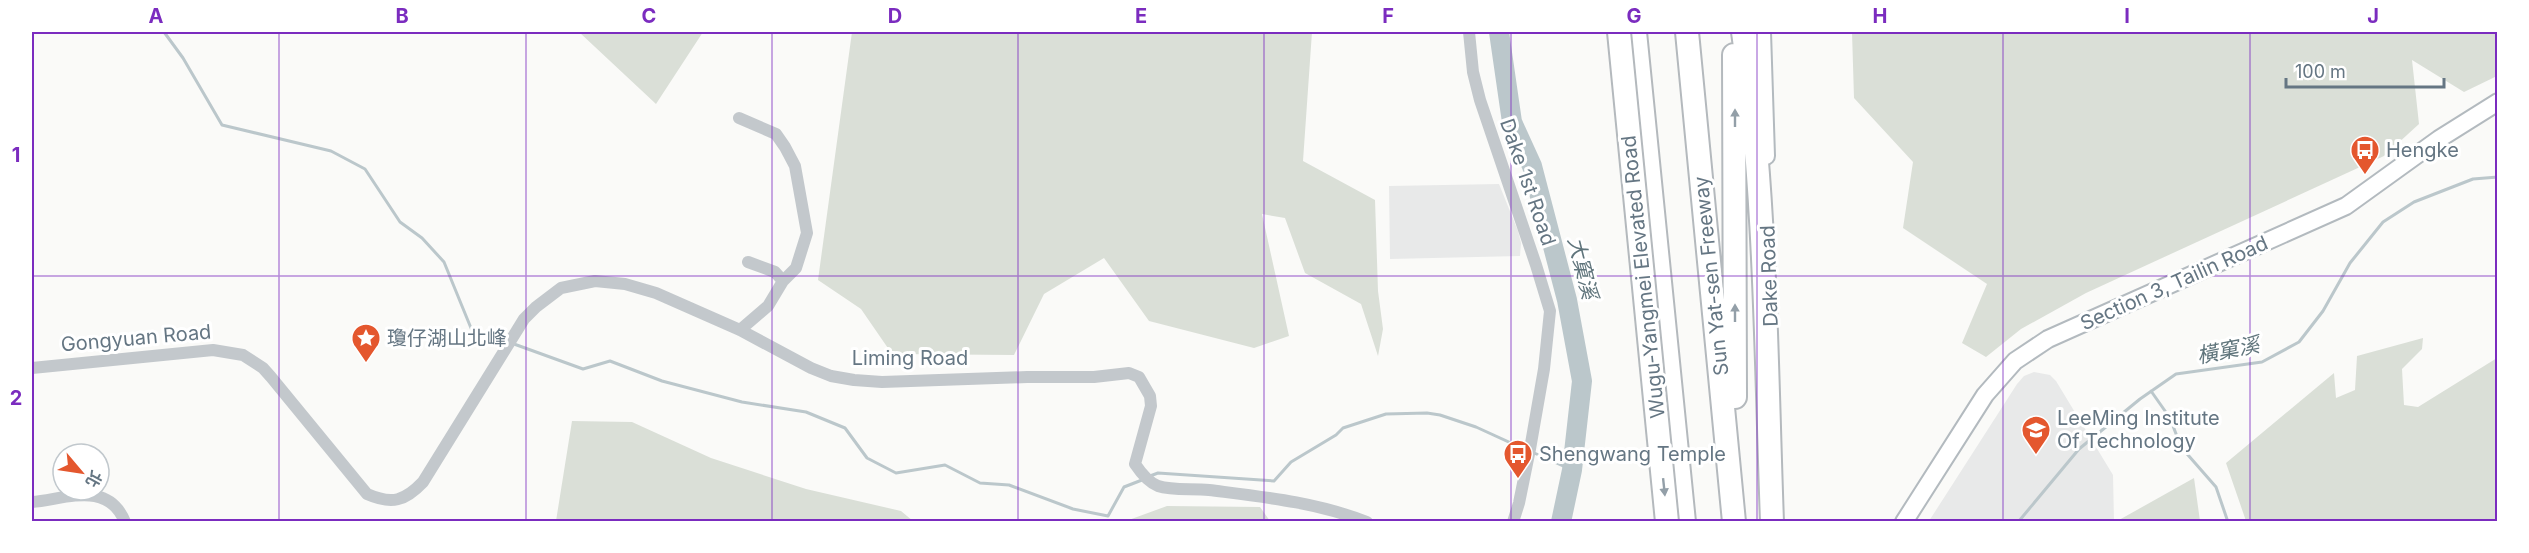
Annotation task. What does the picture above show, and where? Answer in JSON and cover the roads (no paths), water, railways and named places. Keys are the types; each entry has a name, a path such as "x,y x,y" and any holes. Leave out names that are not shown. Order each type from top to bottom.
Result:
{"highway":[{"path":"1609,32 1662,303"},
{"name":"Wugu-Yangmei Elevated Road","path":"1619,32 1667,522"},
{"path":"1635,32 1684,522"},
{"name":"Sun Yat-sen Freeway","path":"1649,32 1696,522"},
{"path":"1734,32 1734,520"},
{"path":"1743,32 1755,123 1761,207 1774,522"},
{"name":"Sun Yat-sen Freeway","path":"1687,37 1734,520"}],"main road":[{"name":"Dake Road","path":"1762,32 1774,522"},
{"name":"Section 3, Tailin Road","path":"1904,522 1985,395 2014,361 2048,339 2346,206 2439,138 2498,102"}],"street":[{"name":"Dake 1st Road","path":"1469,32 1473,72 1480,100 1550,311 1544,369 1530,451 1513,522"},
{"path":"738,118 776,134 795,166 807,233 796,268 783,281 768,306 740,330"},
{"path":"748,262 775,272 783,281"},
{"name":"Liming Road","path":"331,451 367,494 378,499 400,499 411,495 423,482 524,320 536,307 561,288 595,281 642,288 740,330 811,368 831,376 854,380 882,382 1027,376 1094,377 1129,373 1139,377 1150,396 1151,406 1136,464 1146,478 1169,488 1192,488 1287,499 1320,506 1367,522"},
{"name":"Gongyuan Road","path":"32,368 213,350 243,355 258,364 271,377 331,451"},
{"path":"32,502 95,495 114,504 121,512 125,522"}],"waterway":[{"path":"164,32 183,58 222,125 331,151 365,169 400,222 422,238 444,262 473,333 504,342"},
{"name":"大窠溪","path":"1499,32 1512,122 1532,166 1567,300 1582,381 1572,470 1561,522"},
{"name":"橫窠溪","path":"2019,521 2079,449 2140,399 2176,374 2262,362 2299,342 2323,311 2350,263 2383,222 2414,202 2473,179 2498,177"},
{"path":"514,344 583,369 610,361 662,381 742,402 806,412 845,428 867,458 896,473 945,465 980,483 1009,485 1073,509 1108,516 1124,487 1142,480"},
{"path":"2151,391 2170,418 2181,447 2216,487 2228,522"},
{"path":"1150,476 1158,473 1274,481 1291,462 1336,435 1343,428 1386,414 1440,415 1476,427 1526,450"},
{"path":"1532,452 1572,470"}],"place":[{"name":"Hengke","path":"2365,176"},
{"name":"瓊仔湖山北峰","path":"366,364"},
{"name":"LeeMing Institute Of Technology","path":"2036,456"},
{"name":"Shengwang Temple","path":"1518,480"}]}
